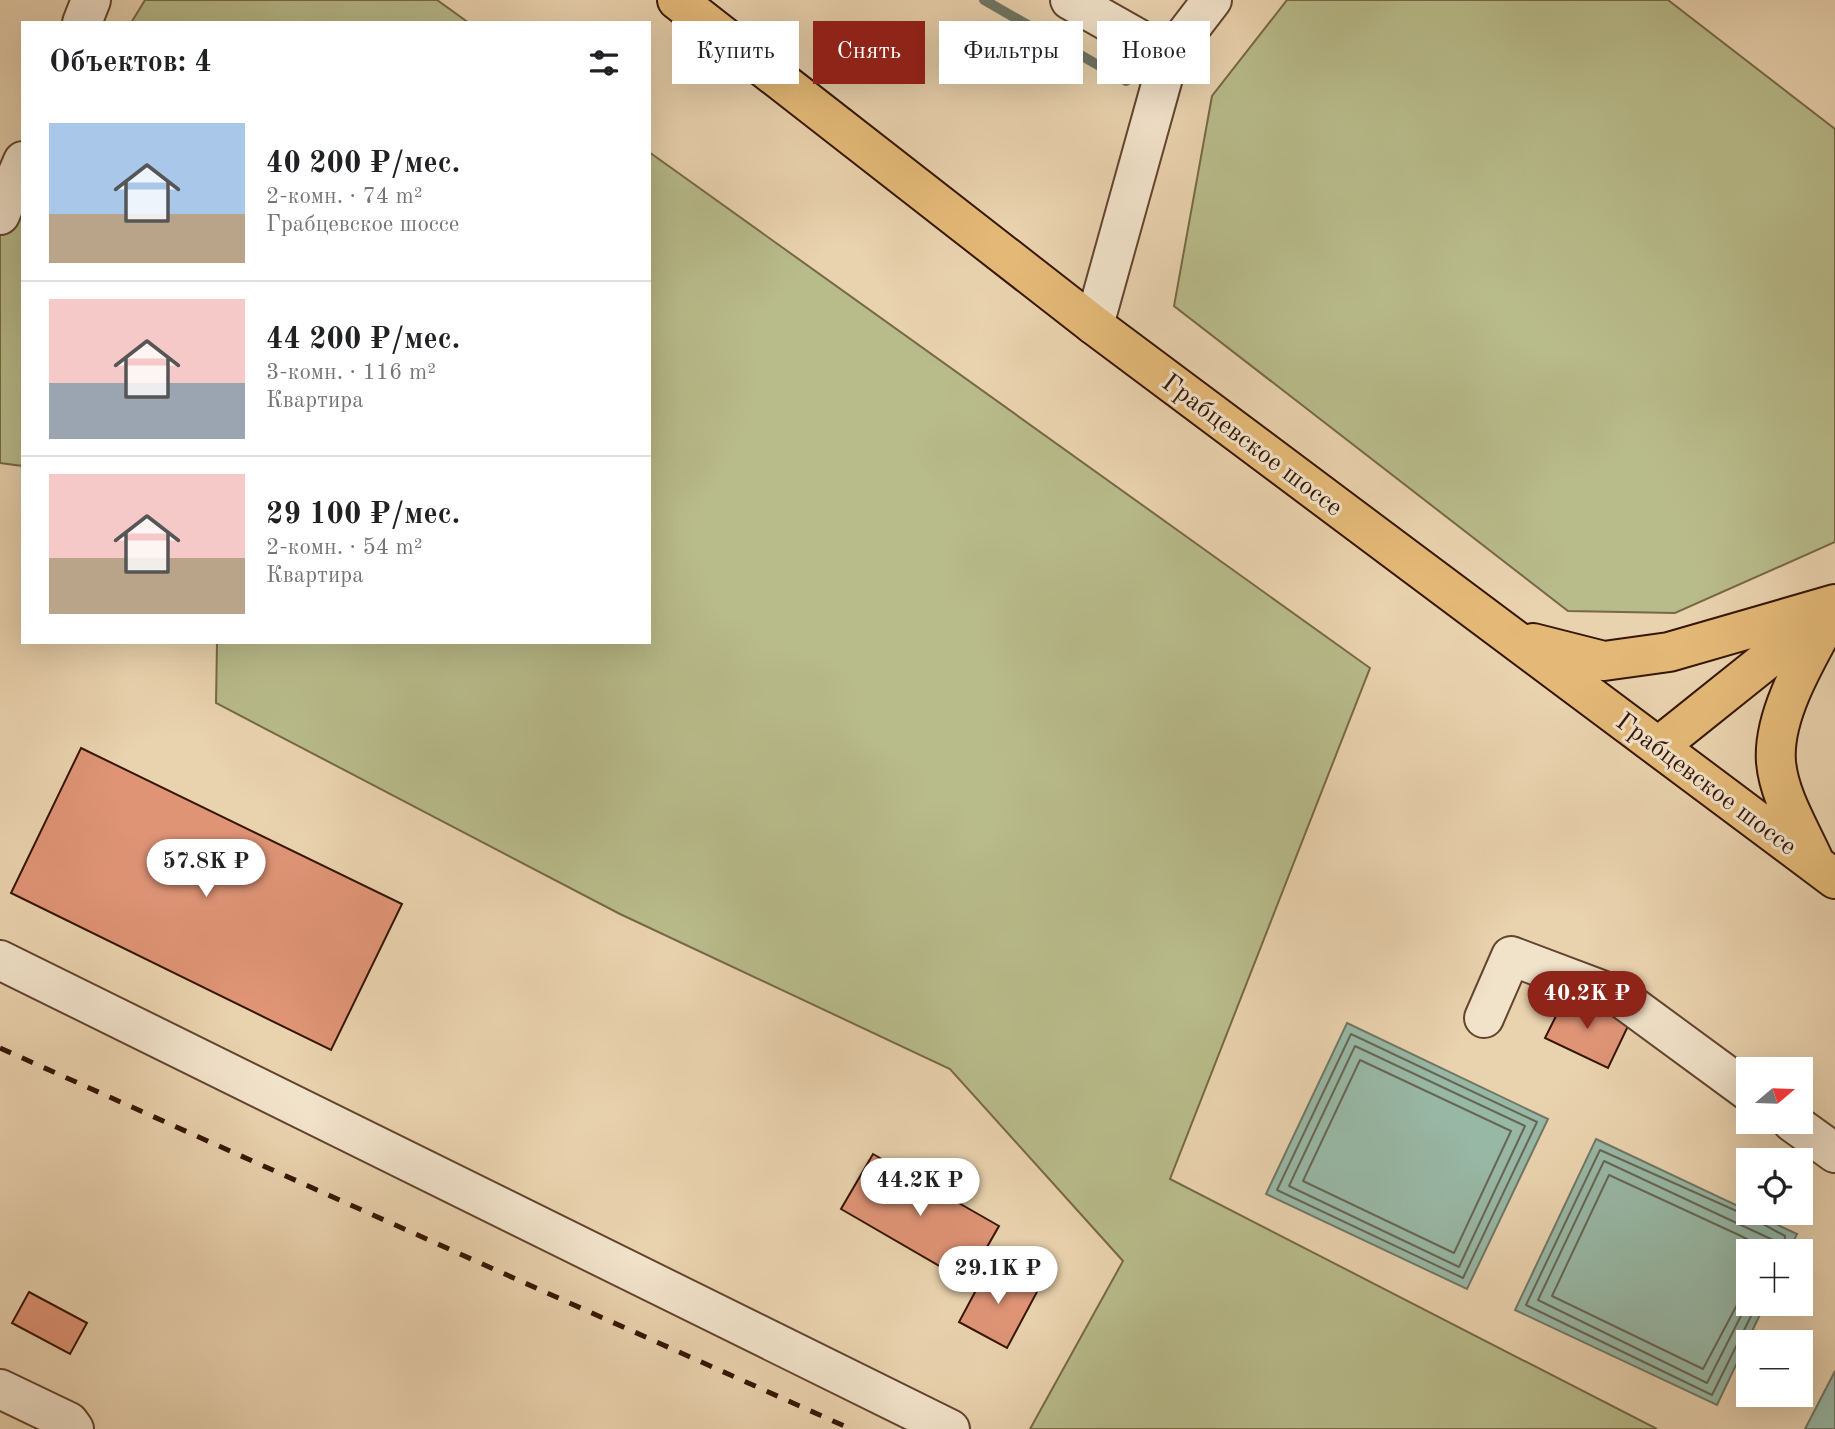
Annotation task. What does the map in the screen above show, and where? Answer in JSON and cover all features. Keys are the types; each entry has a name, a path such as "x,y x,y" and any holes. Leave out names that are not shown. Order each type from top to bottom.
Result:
{"main road":[{"name":"Грабцевское шоссе","path":"677,0 1094,325 1825,872"},
{"path":"1514,638 1604,661 1669,652 1835,605"},
{"path":"1659,746 1835,605"},
{"path":"1825,872 1782,789 1776,761 1783,715 1803,667 1835,605"}],"lane":[{"path":"83,21 91,0"},
{"path":"1070,0 1107,21"},
{"path":"1196,21 1212,0"},
{"path":"1094,325 1161,84"},
{"path":"0,215 21,166"},
{"path":"1484,1018 1511,956 1620,997 1736,1082"},
{"path":"0,960 950,1429"},
{"path":"1808,1134 1835,1153"},
{"path":"0,1389 75,1427"}],"green space":[{"path":"145,0 437,0 466,21 132,21"},
{"path":"1287,0 1668,0 1835,129 1835,542 1675,613 1568,611 1174,306 1212,96"},
{"path":"651,153 1370,668 1170,1179 1657,1429 1030,1429 1123,1261 950,1069 620,914 216,703 217,644 651,644"},
{"path":"0,163 21,174 21,466 0,463"}],"water":[{"path":"1347,1023 1548,1119 1467,1289 1266,1194"},
{"path":"1596,1139 1736,1205 1736,1225 1778,1225 1797,1234 1795,1239 1736,1239 1736,1316 1759,1316 1753,1330 1736,1330 1736,1365 1717,1405 1515,1310"},
{"path":"1835,1371 1835,1429 1805,1429"}],"building":[{"path":"81,748 402,904 331,1050 11,893"},
{"path":"1567,994 1629,1024 1608,1068 1545,1038"},
{"path":"873,1154 999,1226 967,1282 841,1209"},
{"path":"990,1264 1038,1290 1007,1348 959,1322"},
{"path":"29,1292 87,1323 70,1354 12,1323"}],"waterway":[{"path":"984,0 1097,64"}],"railway":[{"path":"0,1048 851,1429"}]}
